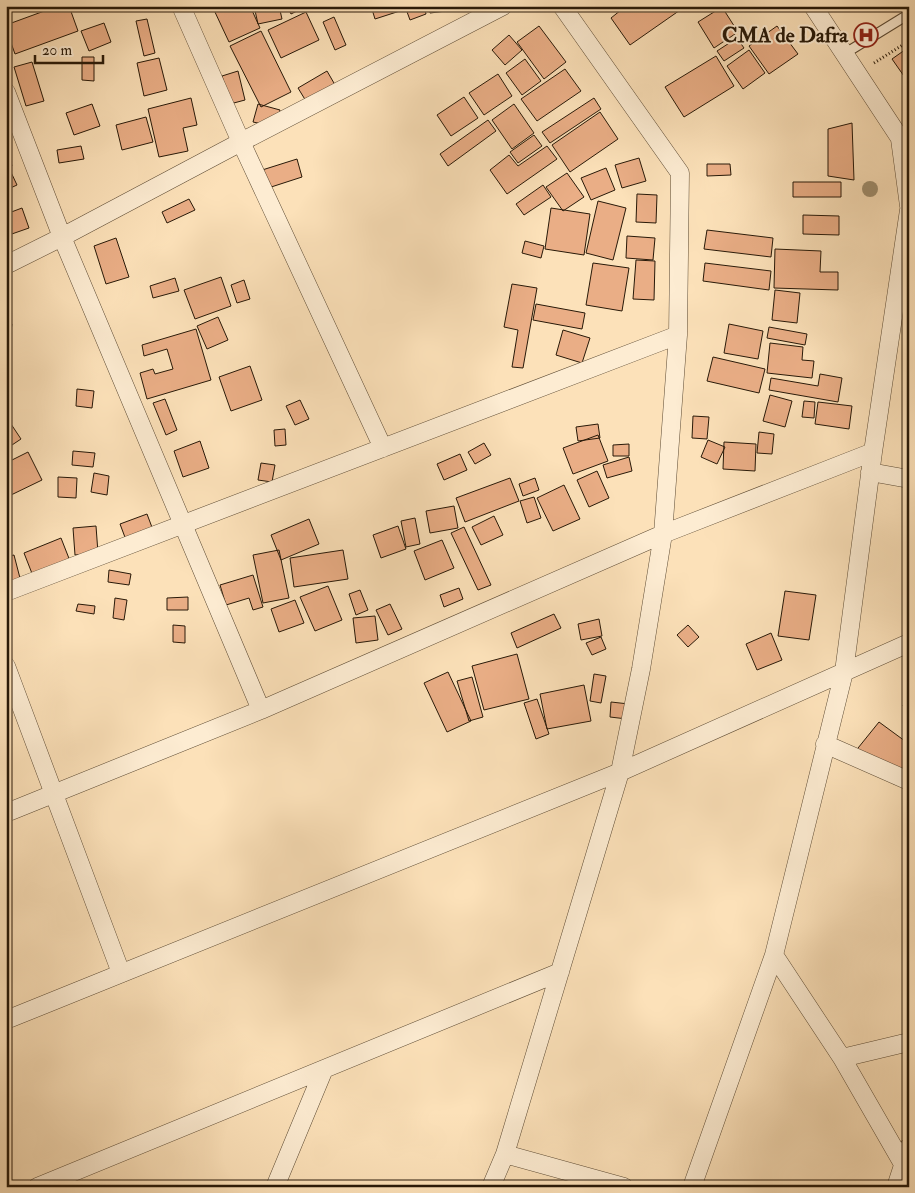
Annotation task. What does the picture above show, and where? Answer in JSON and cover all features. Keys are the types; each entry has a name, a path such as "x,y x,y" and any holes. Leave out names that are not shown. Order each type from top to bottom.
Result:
{"street":[{"path":"181,6 241,142 383,448"},
{"path":"6,265 502,6"},
{"path":"490,1187 505,1154 620,772 641,669 662,534 678,334 680,173 562,6"},
{"path":"812,6 904,146 909,206"},
{"path":"6,92 62,237 261,710"},
{"path":"692,1187 774,955 844,672 870,472 909,210"},
{"path":"6,592 678,334"},
{"path":"6,813 261,710 662,534 873,452"},
{"path":"870,472 909,479"},
{"path":"6,1020 620,772 909,643"},
{"path":"6,666 121,973"},
{"path":"826,744 909,781"},
{"path":"774,955 842,1058 903,1164"},
{"path":"37,1187 560,972"},
{"path":"842,1058 909,1042"},
{"path":"275,1187 324,1069"},
{"path":"896,1187 909,1147"},
{"path":"505,1154 624,1187"}],"lane":[{"path":"844,54 909,14"}],"path":[{"path":"857,74 909,41"}],"building":[{"path":"58,6 69,6 78,31 15,54 6,25"},
{"path":"222,6 250,6 260,28 229,42 214,10"},
{"path":"254,6 279,6 282,19 258,24"},
{"path":"287,6 307,6 291,14"},
{"path":"371,6 424,6 426,14 410,20 406,9 375,19"},
{"path":"429,6 445,6 446,11 430,13"},
{"path":"626,6 682,6 683,8 630,45 611,18"},
{"path":"722,7 738,32 714,48 698,22"},
{"path":"306,12 319,40 281,58 268,30"},
{"path":"334,17 346,45 335,50 323,22"},
{"path":"147,19 155,53 144,56 136,21"},
{"path":"104,23 111,42 89,51 81,31"},
{"path":"539,26 566,62 544,79 517,42"},
{"path":"777,26 798,54 769,74 749,46"},
{"path":"261,31 291,92 261,107 230,46"},
{"path":"509,35 522,50 505,65 492,50"},
{"path":"737,38 744,48 724,61 717,51"},
{"path":"909,47 909,78 906,79 892,59"},
{"path":"749,50 765,73 743,89 727,66"},
{"path":"716,56 734,86 684,117 665,87"},
{"path":"82,57 94,57 94,81 82,80"},
{"path":"159,58 167,90 144,96 137,63"},
{"path":"525,59 541,81 522,95 506,73"},
{"path":"32,62 44,101 26,106 14,67"},
{"path":"565,69 581,91 537,121 521,99"},
{"path":"238,71 245,100 230,104 222,76"},
{"path":"327,71 338,90 309,106 298,88"},
{"path":"498,74 512,96 484,115 469,93"},
{"path":"464,97 478,118 451,136 437,115"},
{"path":"191,98 197,125 183,128 188,151 159,157 148,109"},
{"path":"594,98 601,109 550,143 542,132"},
{"path":"92,104 100,126 74,135 66,113"},
{"path":"258,104 280,110 276,127 253,122"},
{"path":"514,104 534,133 512,149 492,120"},
{"path":"600,112 618,139 570,172 552,145"},
{"path":"146,117 153,142 122,150 116,125"},
{"path":"488,120 496,131 448,166 440,154"},
{"path":"852,123 854,180 828,176 828,129"},
{"path":"534,135 542,146 518,163 510,152"},
{"path":"81,146 84,159 59,163 57,150"},
{"path":"547,146 557,159 507,194 490,170 509,155 518,166"},
{"path":"6,151 8,151 12,166 6,168"},
{"path":"639,158 646,181 622,188 615,165"},
{"path":"297,159 302,177 265,189 259,171"},
{"path":"707,164 730,164 731,175 707,176"},
{"path":"9,168 17,185 6,190 6,169"},
{"path":"606,168 615,190 591,200 581,178"},
{"path":"567,173 584,197 563,211 546,187"},
{"path":"793,182 841,182 841,197 793,197"},
{"path":"543,185 551,197 524,215 516,204"},
{"path":"637,194 657,195 656,223 636,222"},
{"path":"189,199 195,210 167,223 162,212"},
{"path":"598,201 626,208 613,260 586,253"},
{"path":"22,208 29,228 6,236 6,214"},
{"path":"551,208 590,214 584,255 545,249"},
{"path":"803,215 839,216 839,235 803,234"},
{"path":"707,230 773,238 771,257 704,249"},
{"path":"627,236 655,238 653,260 626,258"},
{"path":"116,238 129,277 106,284 94,246"},
{"path":"525,241 544,246 541,258 522,253"},
{"path":"775,249 821,251 820,272 838,272 838,290 774,288"},
{"path":"636,260 655,261 654,300 633,299"},
{"path":"593,263 629,268 622,311 586,305"},
{"path":"705,263 771,271 769,290 703,281"},
{"path":"221,277 231,306 195,319 184,290"},
{"path":"175,278 179,291 153,298 150,286"},
{"path":"244,280 250,299 237,303 231,285"},
{"path":"512,284 537,288 523,368 512,367 518,330 504,327"},
{"path":"775,290 800,293 797,323 772,320"},
{"path":"536,304 585,313 582,329 533,320"},
{"path":"218,317 228,340 207,349 197,326"},
{"path":"6,323 12,324 9,344 6,343"},
{"path":"729,324 763,331 758,359 724,353"},
{"path":"769,327 807,334 805,345 767,338"},
{"path":"196,329 211,380 147,399 140,373 153,369 155,374 173,369 167,349 144,356 142,345"},
{"path":"563,330 590,338 582,363 556,355"},
{"path":"770,343 803,347 802,360 814,361 812,378 767,373"},
{"path":"713,357 765,369 759,393 707,381"},
{"path":"250,366 262,400 231,411 219,377"},
{"path":"820,374 842,378 838,402 769,390 771,378 818,386"},
{"path":"77,389 94,391 92,408 76,406"},
{"path":"770,395 792,401 785,427 763,421"},
{"path":"165,399 177,430 166,435 153,403"},
{"path":"300,400 309,419 295,425 286,406"},
{"path":"804,401 815,402 814,418 802,417"},
{"path":"818,402 852,406 849,429 815,424"},
{"path":"693,416 709,417 707,439 692,438"},
{"path":"11,424 21,439 6,449 6,427"},
{"path":"598,424 600,438 578,441 576,427"},
{"path":"285,429 286,445 275,446 274,430"},
{"path":"759,432 774,434 772,454 757,453"},
{"path":"598,435 608,461 573,474 563,448"},
{"path":"708,440 725,447 717,464 701,457"},
{"path":"200,441 209,468 183,477 174,451"},
{"path":"724,442 756,444 755,471 723,469"},
{"path":"484,443 491,455 475,464 468,452"},
{"path":"629,444 629,456 613,456 613,445"},
{"path":"73,451 95,453 93,467 72,465"},
{"path":"28,452 42,480 11,495 6,486 6,463"},
{"path":"460,454 467,470 444,480 437,464"},
{"path":"629,457 632,471 607,478 603,465"},
{"path":"261,463 275,465 272,482 258,480"},
{"path":"597,471 609,498 589,507 577,480"},
{"path":"94,473 109,476 107,495 91,492"},
{"path":"58,477 77,478 76,498 58,497"},
{"path":"510,478 519,501 465,522 456,498"},
{"path":"535,478 539,490 523,496 519,484"},
{"path":"564,485 580,519 553,531 537,498"},
{"path":"534,497 541,518 527,523 520,501"},
{"path":"454,506 458,528 430,533 426,511"},
{"path":"147,514 153,530 126,540 120,524"},
{"path":"494,516 503,535 481,545 472,527"},
{"path":"415,518 420,544 406,547 401,521"},
{"path":"309,519 319,544 281,560 271,535"},
{"path":"96,526 98,553 75,555 73,528"},
{"path":"398,526 406,549 381,558 373,535"},
{"path":"464,527 491,585 478,590 451,533"},
{"path":"61,538 70,561 33,576 24,553"},
{"path":"442,540 454,568 425,580 414,551"},
{"path":"279,550 289,598 263,603 253,555"},
{"path":"343,550 348,579 294,587 290,558"},
{"path":"14,555 21,582 6,586 6,557"},
{"path":"109,570 131,574 129,585 108,582"},
{"path":"253,575 263,607 253,610 249,598 226,605 220,585"},
{"path":"328,586 342,620 315,631 300,597"},
{"path":"459,588 463,599 444,607 440,595"},
{"path":"360,590 368,610 356,615 349,594"},
{"path":"785,591 816,595 809,640 778,636"},
{"path":"188,597 188,610 167,610 167,598"},
{"path":"115,598 127,600 124,620 113,618"},
{"path":"295,600 304,623 279,632 271,609"},
{"path":"78,604 95,606 94,614 76,611"},
{"path":"390,604 402,629 388,635 376,610"},
{"path":"554,614 561,628 517,648 511,633"},
{"path":"375,616 378,640 356,643 353,618"},
{"path":"599,619 602,636 581,640 578,624"},
{"path":"173,625 185,626 185,643 173,642"},
{"path":"688,625 699,637 688,647 677,635"},
{"path":"771,633 782,660 757,670 746,644"},
{"path":"601,637 606,649 592,655 586,643"},
{"path":"517,654 529,699 484,710 472,666"},
{"path":"448,672 471,721 447,732 424,683"},
{"path":"594,674 606,676 601,703 590,701"},
{"path":"472,677 483,717 469,721 457,681"},
{"path":"584,685 591,721 547,729 540,694"},
{"path":"537,699 549,734 536,739 524,703"},
{"path":"611,702 629,704 627,719 610,717"},
{"path":"909,703 909,722 903,705"},
{"path":"879,722 909,744 909,764 894,784 854,753"}],"place":[{"name":"CMA de Dafra","path":"866,35"}]}
